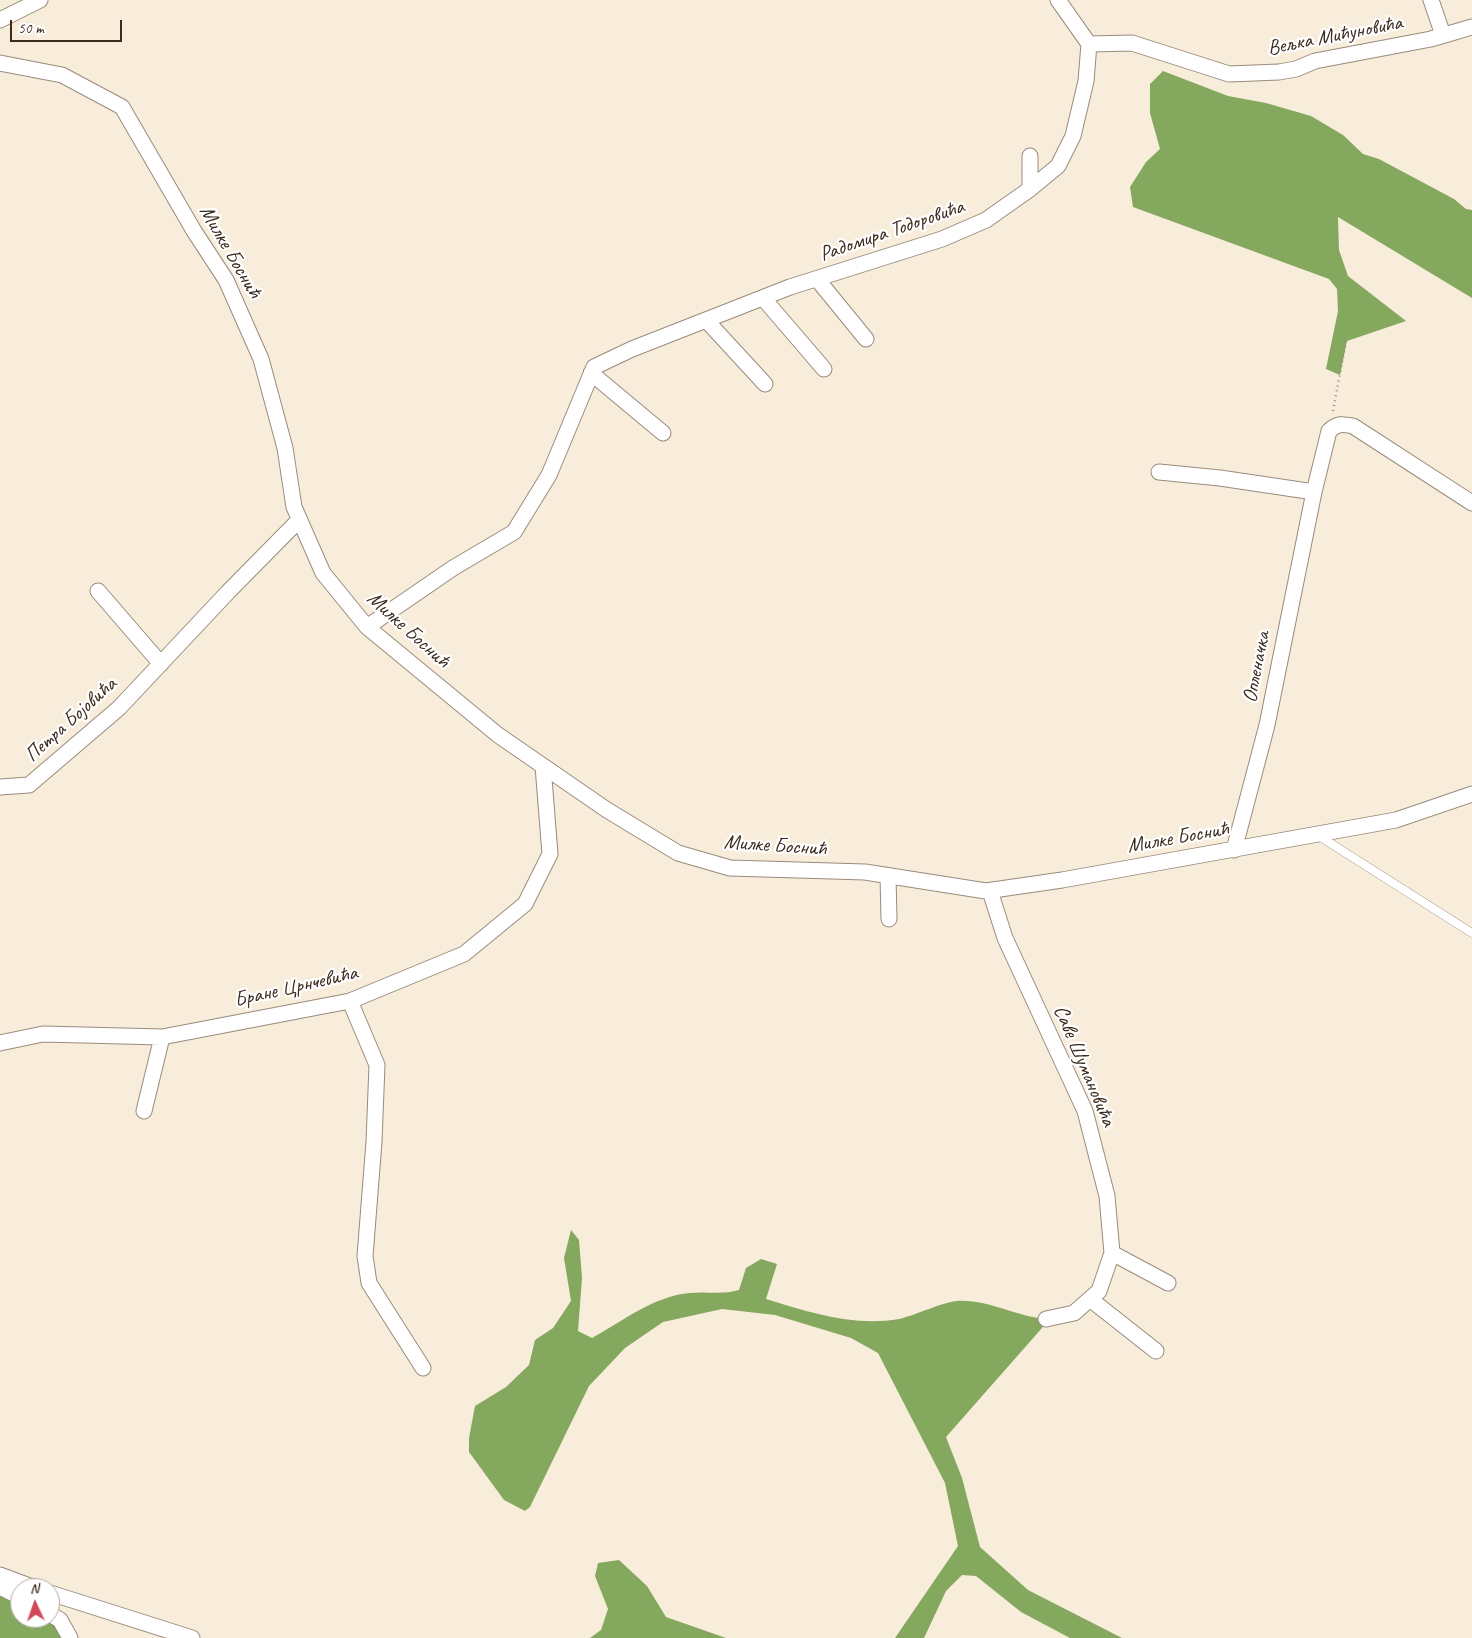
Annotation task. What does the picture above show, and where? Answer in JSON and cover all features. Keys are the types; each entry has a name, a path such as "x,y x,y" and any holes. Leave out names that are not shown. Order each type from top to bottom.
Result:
{"street":[{"path":"0,20 40,0"},
{"path":"1058,0 1089,44"},
{"path":"1431,0 1443,35"},
{"name":"Вељка Мићуновића","path":"1089,44 1132,43 1229,74 1296,69 1315,61 1443,35 1472,27"},
{"name":"Радомира Тодоровића","path":"591,373 594,367 632,349 706,320 817,279 942,239 986,220 1030,189 1058,166 1073,136 1086,81 1089,44"},
{"name":"Милке Боснић","path":"0,63 62,75 122,107 194,231 226,280 261,359 285,448 294,507 323,573 367,627 498,735 607,810 678,853 730,868 865,872 930,884 990,891 1234,850 1396,820 1472,794"},
{"path":"1030,156 1030,189"},
{"name":"Радомира Тодоровића","path":"817,279 866,339"},
{"path":"763,298 824,369"},
{"path":"706,320 765,384"},
{"path":"367,627 453,568 514,532 549,474 591,373 663,433"},
{"path":"1329,431 1334,426 1343,424 1353,426 1472,503"},
{"name":"Опленачка","path":"1234,850 1267,726 1314,492 1329,431"},
{"path":"1159,472 1220,478 1314,492"},
{"name":"Петра Бојовића","path":"0,787 30,785 119,708 300,520"},
{"path":"98,592 161,664"},
{"name":"Бране Црнчевића","path":"0,1043 43,1034 162,1037 350,1000 464,954 525,904 550,854 544,766"},
{"path":"888,876 888,919"},
{"name":"Саве Шумановића","path":"990,891 1005,938 1085,1111 1107,1196 1112,1253 1099,1290 1074,1313 1046,1319"},
{"path":"350,1000 377,1065 374,1142 365,1256 369,1282 423,1368"},
{"path":"144,1111 162,1037"},
{"path":"1112,1253 1168,1283"},
{"path":"1090,1299 1156,1351"},
{"path":"60,1595 192,1638"},
{"path":"60,1620 70,1638"}],"lane":[{"path":"1317,834 1472,933"}],"path":[{"path":"1329,431 1346,341"}],"green space":[{"path":"1163,71 1228,96 1266,103 1311,116 1343,135 1363,154 1379,159 1454,199 1466,209 1472,210 1472,298 1338,217 1339,250 1348,276 1406,321 1347,341 1340,375 1326,369 1338,311 1337,289 1329,279 1133,207 1130,187 1146,162 1160,149 1150,113 1150,84"},
{"path":"571,1230 579,1240 582,1278 578,1331 592,1338 639,1310 664,1299 690,1293 739,1290 746,1268 761,1259 777,1264 766,1299 831,1317 848,1320 882,1321 899,1319 944,1304 968,1301 1046,1319 1042,1328 946,1437 962,1478 980,1547 1028,1590 1122,1638 1070,1638 1021,1612 976,1576 962,1575 946,1591 924,1638 895,1638 958,1546 945,1483 878,1353 851,1338 775,1315 722,1309 663,1322 625,1348 589,1386 530,1507 525,1511 504,1500 469,1452 469,1438 475,1406 506,1387 529,1365 535,1340 553,1328 571,1301 564,1258"},
{"path":"619,1560 647,1586 666,1617 726,1638 590,1638 601,1630 608,1609 595,1576 598,1563"},
{"path":"0,1587 10,1592 10,1628 60,1628 70,1638 0,1638"}]}
